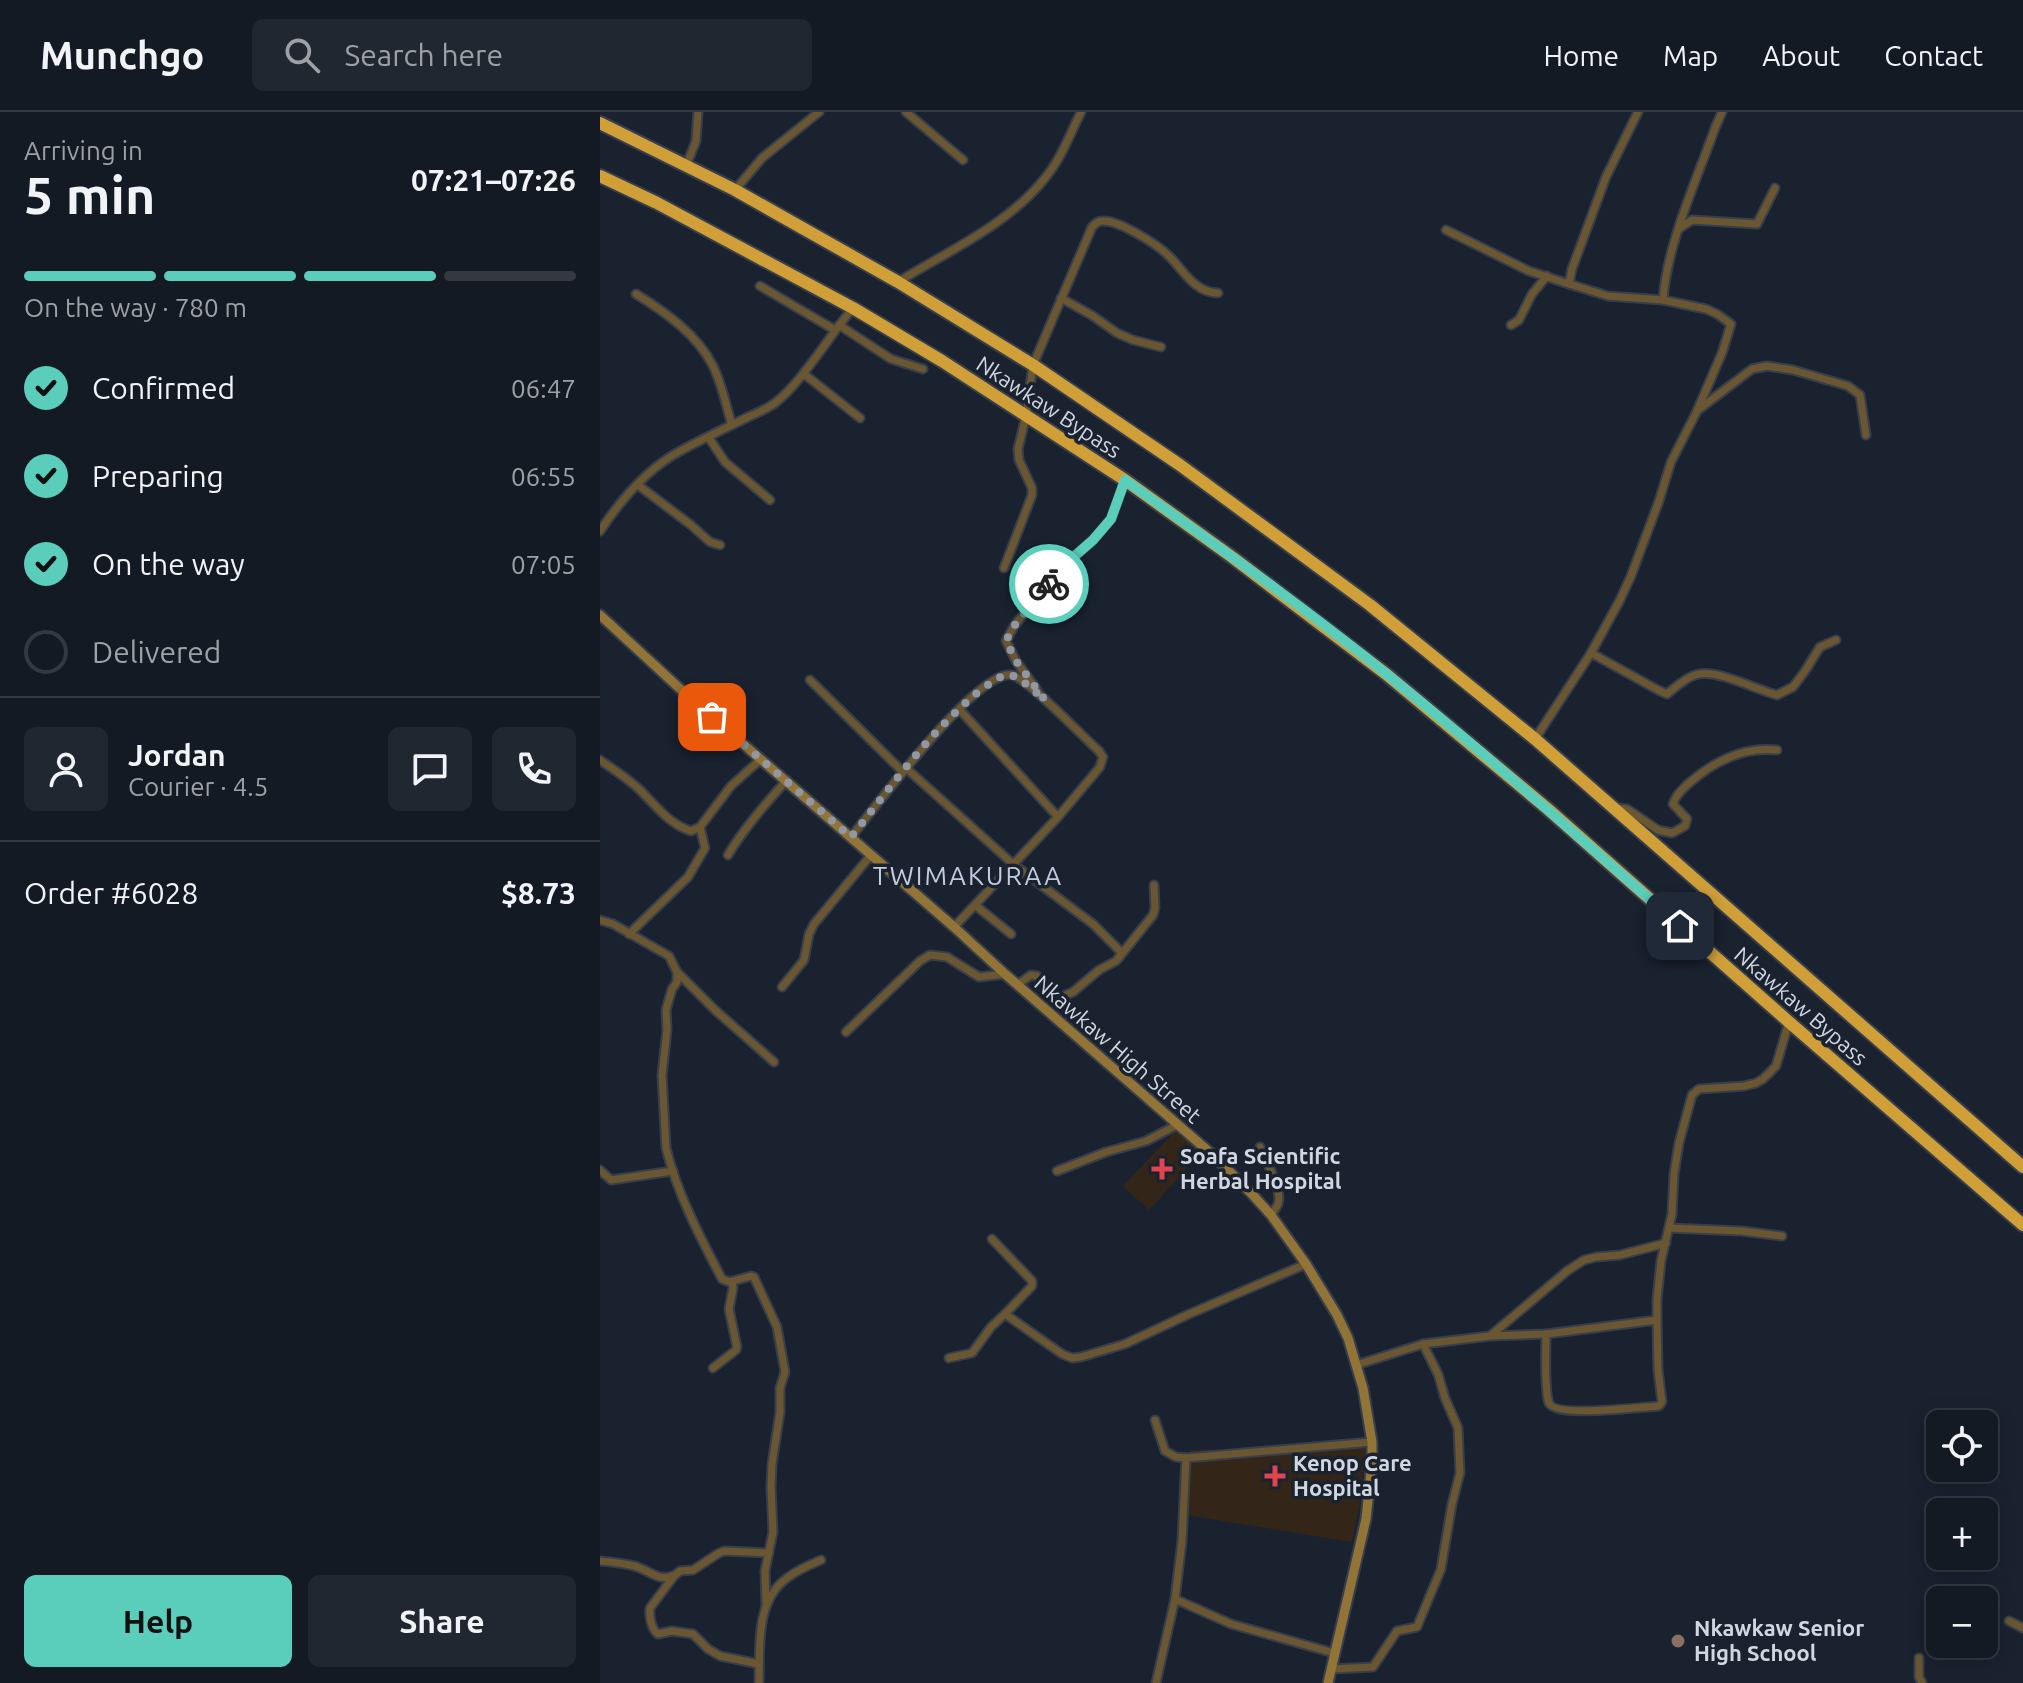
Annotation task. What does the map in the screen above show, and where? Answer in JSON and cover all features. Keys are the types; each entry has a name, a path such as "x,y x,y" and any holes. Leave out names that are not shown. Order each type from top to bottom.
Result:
{"highway":[{"name":"Nkawkaw Bypass","path":"600,123 735,190 898,282 1033,365 1180,465 1370,605 1535,739 2023,1167"},
{"name":"Nkawkaw Bypass","path":"600,176 657,203 853,308 942,361 1125,480 1232,557 1386,674 1549,810 2023,1225"}],"main road":[{"name":"Nkawkaw High Street","path":"600,615 689,697 1177,1125 1252,1194 1306,1264 1348,1338 1368,1413 1372,1442 1361,1548 1328,1683"}],"street":[{"path":"686,166 696,141 698,112"},
{"path":"735,190 762,158 819,112"},
{"path":"906,112 963,160"},
{"path":"898,282 985,230 1030,197 1058,159 1081,112"},
{"path":"1569,284 1606,177 1638,112"},
{"path":"1663,300 1665,275 1679,230 1722,112"},
{"path":"1679,230 1692,220 1757,224 1775,188"},
{"path":"1004,568 1032,495 1018,449 1033,365 1092,227 1099,221 1108,221 1125,227 1168,254 1197,287 1218,293"},
{"path":"1446,230 1529,271 1608,296 1663,300 1706,309 1731,324 1697,411 1671,462 1631,576 1591,653 1535,739"},
{"path":"1511,325 1519,320 1532,294 1547,276"},
{"path":"760,286 891,359 923,369"},
{"path":"636,294 669,316 704,352 714,367 732,425"},
{"path":"1061,298 1117,333 1161,347"},
{"path":"601,527 638,485 666,460 775,403 804,374 853,308"},
{"path":"1697,411 1752,369 1767,366 1848,386 1860,395 1866,435"},
{"path":"804,374 860,418"},
{"path":"709,438 725,462 770,500"},
{"path":"1045,700 1016,661 1006,641 1014,626 1061,568 1111,519 1125,480"},
{"path":"638,485 710,542 720,545"},
{"path":"1591,653 1667,694 1692,676 1708,672 1777,695 1793,687 1820,647 1836,640"},
{"path":"851,837 950,716 997,677 1008,674 1019,678 1045,700 1099,751 1103,757 1100,767 1058,817 954,927"},
{"path":"810,680 904,770 1013,864 1093,924 1122,953"},
{"path":"959,709 1058,817"},
{"path":"1613,808 1627,809 1658,830 1672,833 1685,826 1687,819 1673,804 1675,796 1701,772 1732,756 1766,749 1777,750"},
{"path":"600,760 640,790 661,813 691,831 700,827 731,786 761,759"},
{"path":"728,855 787,780"},
{"path":"629,934 688,877 705,848 700,827"},
{"path":"782,987 804,960 814,924 871,855"},
{"path":"1017,985 1031,975 1037,976 1061,997 1116,961 1154,912 1154,885"},
{"path":"975,905 1011,934"},
{"path":"600,920 613,924 669,956 677,972 774,1062"},
{"path":"846,1032 930,955 947,957 979,977 1005,974"},
{"path":"677,972 677,982 666,1010 662,1075 666,1148 678,1190 722,1279 732,1281 751,1276 757,1281 777,1327 784,1368 772,1464 773,1532 765,1571 766,1606 761,1631 759,1683"},
{"path":"1546,1334 1547,1390 1551,1408 1589,1411 1659,1406 1662,1402 1658,1370 1658,1283 1673,1205 1679,1143 1692,1095 1699,1089 1744,1086 1763,1079 1776,1066 1789,1022"},
{"path":"1057,1171 1146,1141 1177,1125"},
{"path":"1260,1147 1278,1190 1278,1206 1271,1215"},
{"path":"600,1170 611,1180 673,1171"},
{"path":"1669,1228 1782,1236"},
{"path":"949,1358 972,1353 991,1327 1032,1286 1032,1281 992,1239"},
{"path":"1490,1336 1584,1260 1620,1255 1666,1243"},
{"path":"1005,1314 1062,1354 1081,1357 1125,1344 1306,1264"},
{"path":"713,1368 737,1347 729,1309 732,1281"},
{"path":"1356,1365 1423,1344 1490,1336 1546,1334 1657,1320"},
{"path":"1332,1669 1373,1667 1397,1631 1417,1627 1441,1569 1459,1479 1458,1436 1438,1374 1423,1344"},
{"path":"1155,1420 1165,1451 1176,1457 1372,1442"},
{"path":"1156,1683 1175,1599 1182,1541 1186,1458"},
{"path":"759,1664 720,1656 693,1634 672,1631 658,1634 650,1608 680,1571 693,1570 724,1551 769,1553"},
{"path":"766,1606 781,1583 821,1560"},
{"path":"600,1561 636,1566 660,1578 674,1576"},
{"path":"1175,1599 1231,1624 1334,1653"},
{"path":"2009,1621 2023,1628"},
{"path":"1919,1658 1922,1683"}],"shaded area":[{"name":"Soafa Scientific Herbal Hospital","path":"1176,1130 1201,1153 1149,1210 1123,1186"},
{"name":"Kenop Care Hospital","path":"1366,1447 1352,1542 1186,1515 1189,1450"}],"way so far":[{"path":"712,717 851,837 950,716 997,677 1008,674 1019,678 1045,700 1016,661 1006,641 1014,626 1049,584"}],"place":[{"name":"Soafa Scientific Herbal Hospital","path":"1162,1169"},
{"name":"Kenop Care Hospital","path":"1275,1476"},
{"name":"Nkawkaw Senior High School","path":"1678,1641"}],"district":[{"name":"TWIMAKURAA","path":"968,876"}],"route":[{"path":"1049,584 1111,519 1125,480 1386,674 1549,810 1680,926"}]}
